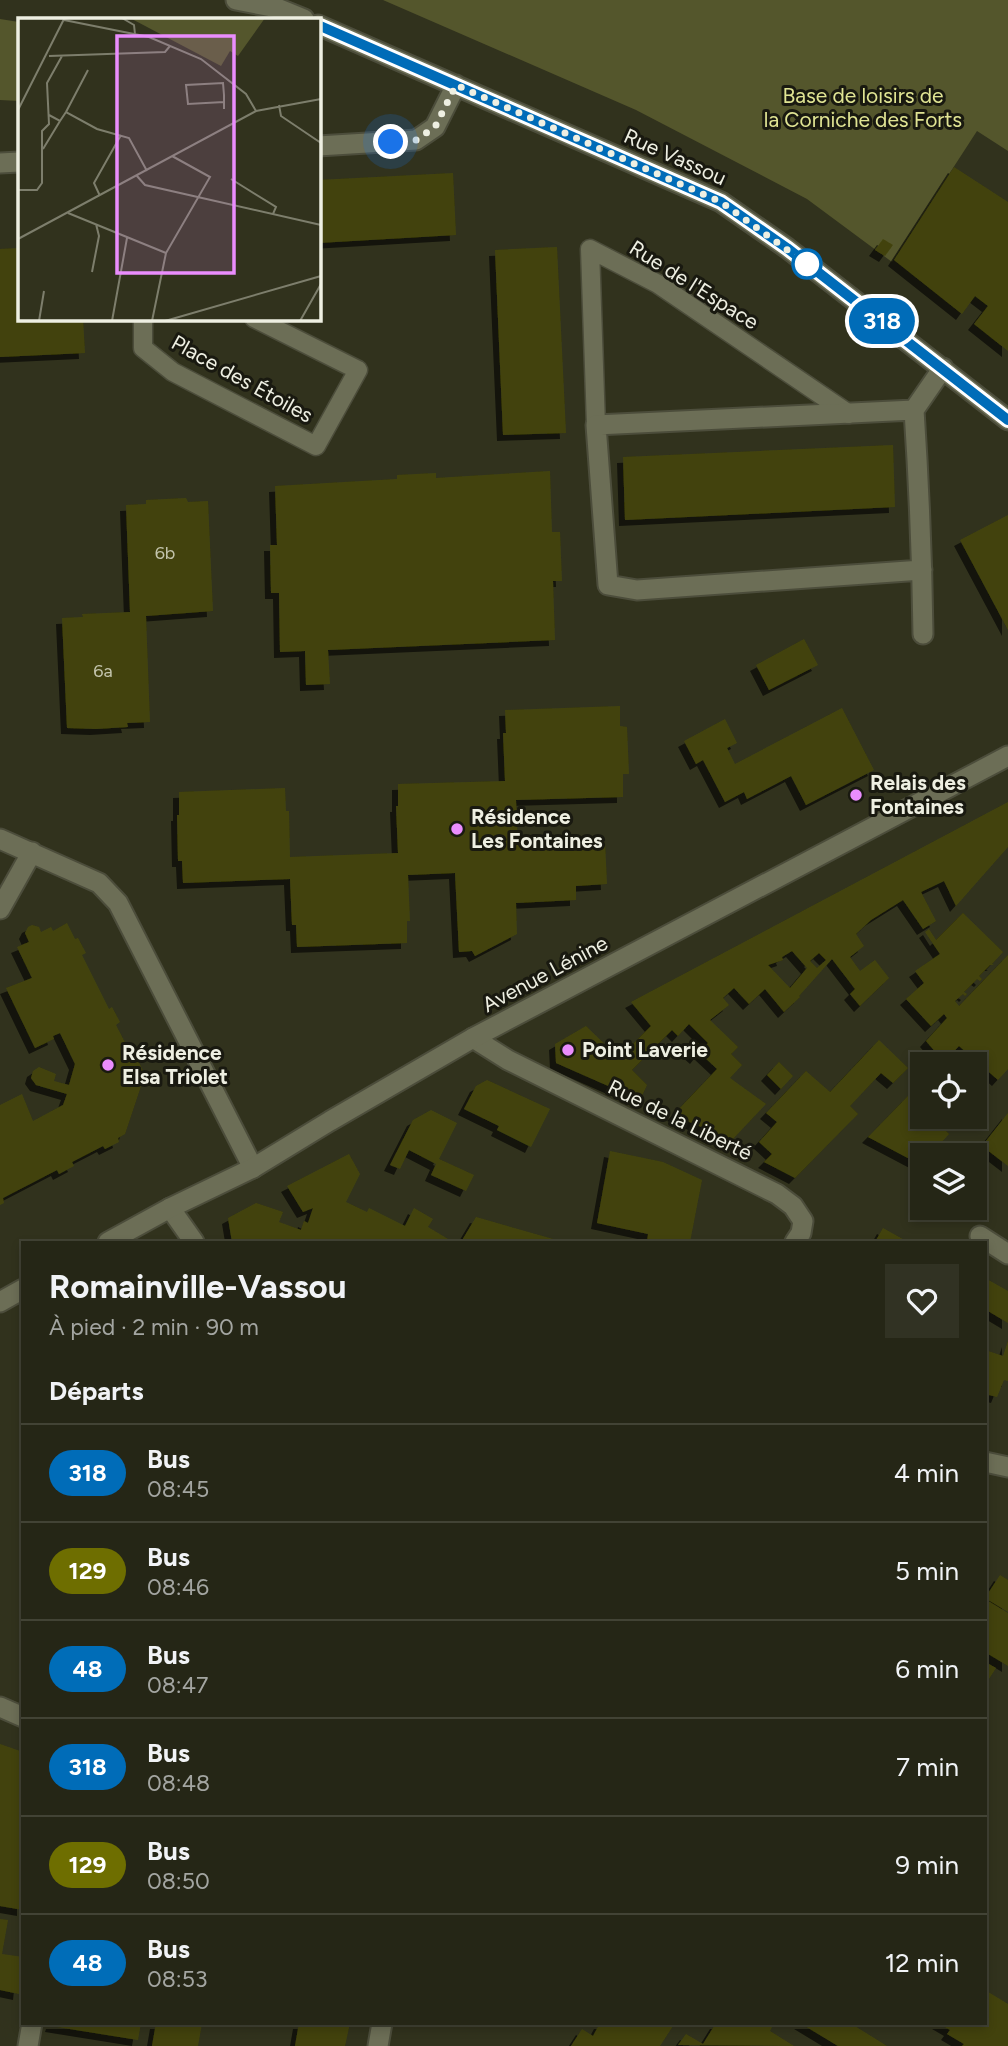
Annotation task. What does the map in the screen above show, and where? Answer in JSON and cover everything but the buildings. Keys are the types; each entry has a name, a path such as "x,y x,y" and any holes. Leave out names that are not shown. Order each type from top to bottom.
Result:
{"street":[{"path":"236,0 277,8 302,18"},
{"name":"Rue Vassou","path":"320,26 721,202 787,248 1008,420"},
{"path":"320,146 416,140 435,127 456,85"},
{"path":"0,163 18,162"},
{"path":"923,634 914,410 943,369"},
{"path":"596,425 914,410"},
{"name":"Rue de l'Espace","path":"596,425 608,585 636,590 922,570"},
{"name":"Avenue Lénine","path":"110,1241 253,1168 473,1038 1008,755"},
{"path":"0,839 99,883 118,903 253,1168"},
{"path":"0,909 32,852"},
{"name":"Rue de la Liberté","path":"473,1038 508,1060 777,1194 793,1206 803,1221 801,1233 795,1241"},
{"path":"170,1208 193,1241"},
{"path":"980,1236 1008,1254"},
{"path":"0,1302 21,1290"},
{"path":"987,1462 1008,1466"},
{"path":"0,1707 21,1716"},
{"path":"28,2046 32,2025"},
{"path":"378,2046 382,2025"}],"lane":[{"name":"Rue de l'Espace","path":"596,425 590,249 658,284 849,414"},
{"name":"Place des Étoiles","path":"143,320 143,348 173,372 316,446 358,370 258,320"}],"green space":[{"name":"Base de loisirs de la Corniche des Forts","path":"383,0 1008,0 1008,151 977,131 892,262 807,199 636,110"},
{"path":"0,19 18,22 18,101 0,100"}],"bus line":[{"name":"318","path":"320,26 721,202 787,248 1008,420"}],"place":[{"name":"Relais des Fontaines","path":"856,795"},
{"name":"Résidence Les Fontaines","path":"457,829"},
{"name":"Point Laverie","path":"568,1050"},
{"name":"Résidence Elsa Triolet","path":"108,1065"}],"route":[{"path":"391,142 416,140 435,127 456,85 721,202 807,264"}]}
